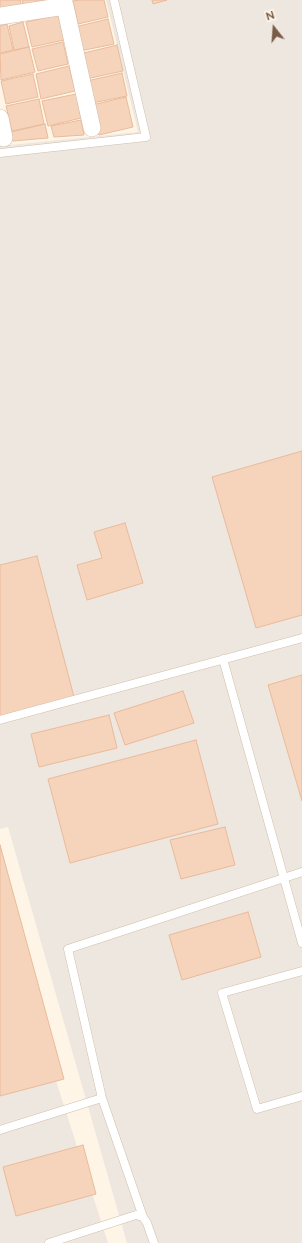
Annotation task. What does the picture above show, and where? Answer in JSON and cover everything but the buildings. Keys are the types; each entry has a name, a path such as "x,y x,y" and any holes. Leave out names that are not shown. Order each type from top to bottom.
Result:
{"street":[{"path":"0,16 64,3 92,128"},
{"path":"0,118 2,146"}],"lane":[{"path":"2,146 146,137 114,0"},
{"path":"0,720 302,638"},
{"path":"223,659 302,943"},
{"path":"154,1243 147,1223 143,1217 102,1098 68,949 302,872"},
{"path":"302,971 222,993 256,1108 302,1096"},
{"path":"0,1130 102,1098"},
{"path":"49,1243 136,1215 143,1217"}],"shaded area":[{"path":"106,0 302,0 302,1243 127,1243 8,827 0,829 0,146 138,132"},
{"path":"0,906 108,1243 0,1243"}]}
